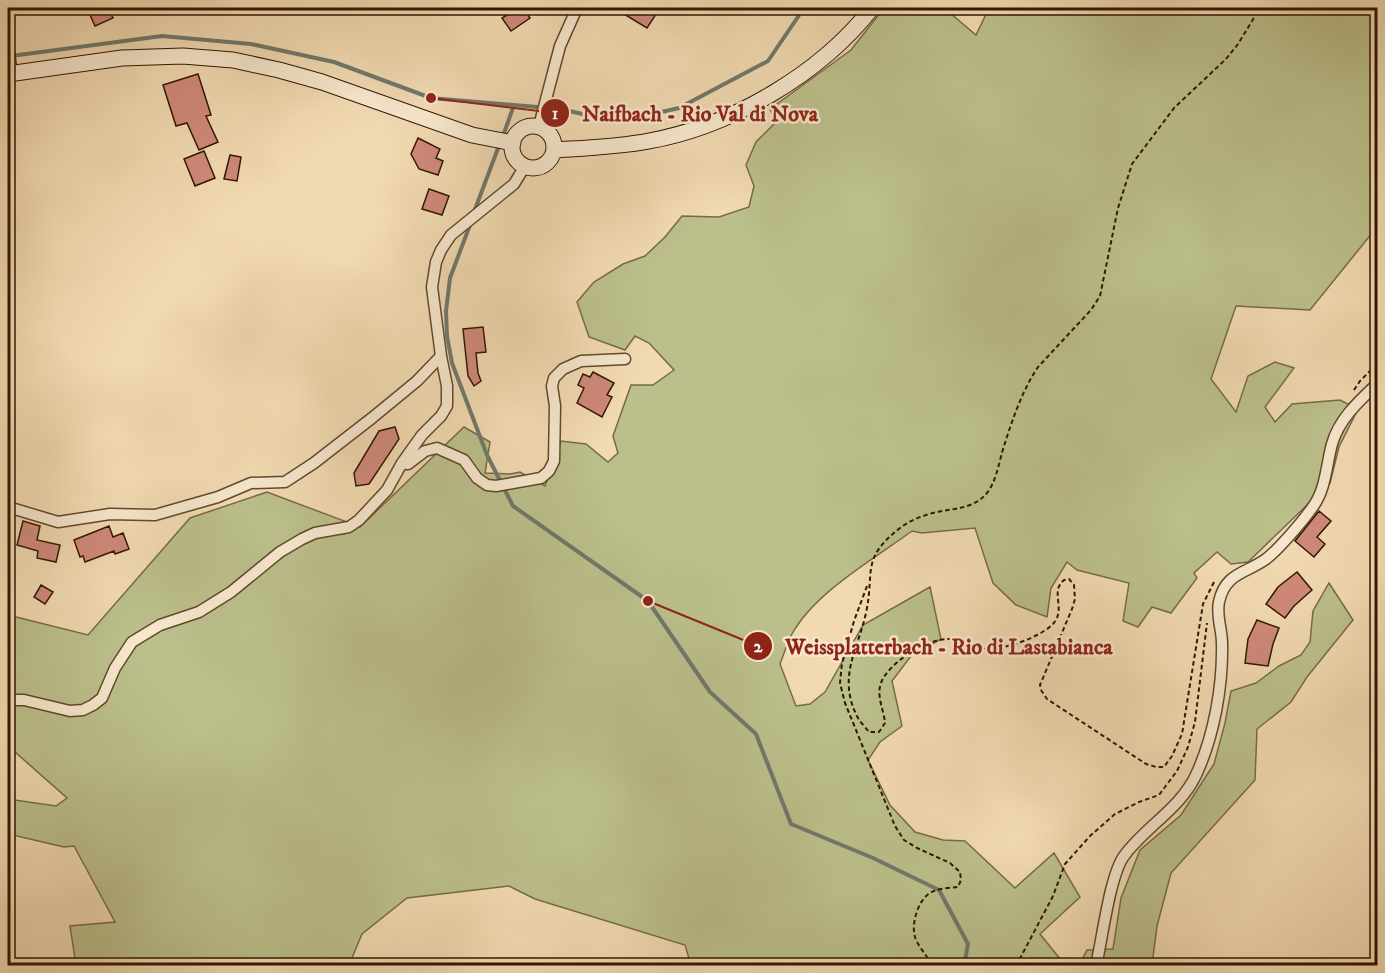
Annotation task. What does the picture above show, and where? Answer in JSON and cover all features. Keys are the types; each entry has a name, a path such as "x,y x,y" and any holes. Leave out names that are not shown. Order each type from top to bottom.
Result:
{"main road":[{"path":"554,150 651,141 696,128 734,113 771,94 812,66 843,41 872,8"},
{"path":"10,71 133,57 183,56 233,60 322,82 472,135 504,142 525,166 543,165 552,156 554,150 552,138 540,120 525,127 504,142"}],"street":[{"path":"540,120 560,46 577,8"},
{"path":"8,47 10,71"},
{"path":"8,700 24,700 70,711 83,710 93,705 102,698 115,668 132,642 160,626 199,612 231,592 280,552 302,539 315,533 349,527 359,520 387,490 402,462 447,406 447,386 432,287 436,262 441,250 451,235 514,184 525,166"},
{"path":"8,507 58,522 110,514 155,515 218,497 251,483 285,482 314,463 372,418 417,381 441,356"},
{"path":"402,462 408,464 426,451 437,448 464,460 477,478 487,485 541,478 549,471 554,461 555,406 552,386 554,378 563,369 581,361 625,359"},
{"path":"1096,966 1114,877 1123,857 1181,798 1195,777 1202,760 1222,675 1222,642 1218,605 1228,582 1267,558 1313,507 1322,492 1332,442 1340,425 1350,410 1377,383"}],"path":[{"path":"1211,600 1214,590 1228,582 1224,573 1216,579 1207,594 1191,669 1182,734 1168,763 1160,768 1146,764 1047,699 1041,690 1040,685 1075,599 1074,585 1069,579 1064,580 1058,587 1059,613 1056,621 1042,633 991,649 978,648 956,640 937,640 898,661 888,671 881,683 879,695 885,723 879,732 869,732 856,715 848,686 848,675 850,661 865,617 873,558 877,551 899,529 922,516 964,508 975,503 987,492 995,478 1022,395 1032,376 1091,310 1100,296 1118,208 1132,164 1174,108 1226,59 1260,8"},
{"path":"1351,394 1377,363"},
{"path":"869,581 842,663 840,683 863,751 895,826 904,840 950,863 960,872 961,880 958,887 929,893 917,911 914,924 915,936 932,966"},
{"path":"1016,966 1053,896 1065,864 1090,836 1115,814 1159,795 1177,771 1188,747 1195,722 1207,621"}],"green space":[{"path":"884,8 944,8 976,35 989,8 1377,8 1377,227 1310,310 1236,306 1211,379 1236,412 1248,376 1275,362 1294,368 1265,407 1275,422 1292,404 1340,400 1358,409 1339,447 1330,483 1248,562 1231,564 1217,552 1194,573 1197,578 1171,613 1152,607 1138,627 1123,621 1129,583 1077,570 1067,562 1051,588 1047,617 1016,605 993,583 975,528 922,533 912,531 846,577 815,604 792,634 780,664 796,706 810,704 825,692 863,625 930,587 941,639 911,656 892,681 902,726 880,742 868,760 890,805 915,832 943,840 965,841 1015,888 1054,853 1080,897 1040,934 1065,965 691,965 685,945 535,899 509,886 407,898 362,934 349,965 76,965 70,926 115,922 74,846 64,847 8,834 8,799 56,806 67,798 15,752 8,751 8,615 88,635 190,518 267,492 360,527 464,427 490,442 485,473 520,472 545,486 561,441 586,444 608,462 618,453 613,436 631,385 653,385 674,370 649,343 635,336 625,350 589,337 577,302 594,282 623,264 645,256 682,216 719,217 749,207 754,186 746,165 756,142 776,122 770,109 851,50"},
{"path":"1329,583 1353,620 1307,677 1291,702 1257,729 1255,780 1171,873 1157,926 1152,965 1079,966 1087,950 1113,949 1121,898 1140,850 1181,815 1214,764 1231,691 1256,683 1279,666 1301,655 1310,642 1313,611"}],"building":[{"path":"87,8 108,8 113,18 95,26"},
{"path":"523,8 530,18 511,31 502,18"},
{"path":"614,8 660,8 647,28"},
{"path":"198,74 211,115 206,116 218,142 199,150 187,123 176,126 163,85"},
{"path":"418,138 440,149 436,158 443,161 438,175 419,169 411,154"},
{"path":"204,151 215,178 195,186 184,159"},
{"path":"230,155 241,157 237,181 224,179"},
{"path":"429,189 449,196 442,215 422,209"},
{"path":"483,327 486,352 476,353 481,381 474,386 468,376 463,329"},
{"path":"593,372 614,383 607,395 612,397 602,417 577,403 584,388 578,385 583,374 590,377"},
{"path":"395,427 399,439 369,484 356,486 354,473 379,431"},
{"path":"1319,511 1331,521 1317,537 1325,544 1314,557 1295,541"},
{"path":"23,521 40,526 37,540 60,545 56,562 37,558 38,551 17,545"},
{"path":"109,526 113,537 123,533 129,549 115,554 114,551 85,562 83,556 80,557 74,540"},
{"path":"1297,572 1312,590 1294,606 1285,618 1266,604 1278,587"},
{"path":"41,585 53,592 45,604 34,597"},
{"path":"1257,620 1279,628 1268,666 1245,663 1248,639"}],"waterway":[{"path":"11,56 162,36 251,44 334,62 431,98 561,109 591,116 639,117 679,108 768,61 804,8"},
{"path":"503,136 514,105"},
{"path":"474,212 500,143"},
{"path":"470,225 450,278 446,311 447,336 452,363 487,455 513,506 648,601 710,692 756,734 791,824 873,858 939,890 968,944 964,966"}],"place":[{"name":"Naifbach - Rio Val di Nova","path":"431,98"},
{"name":"Weissplatterbach - Rio di Lastabianca","path":"648,601"}]}
